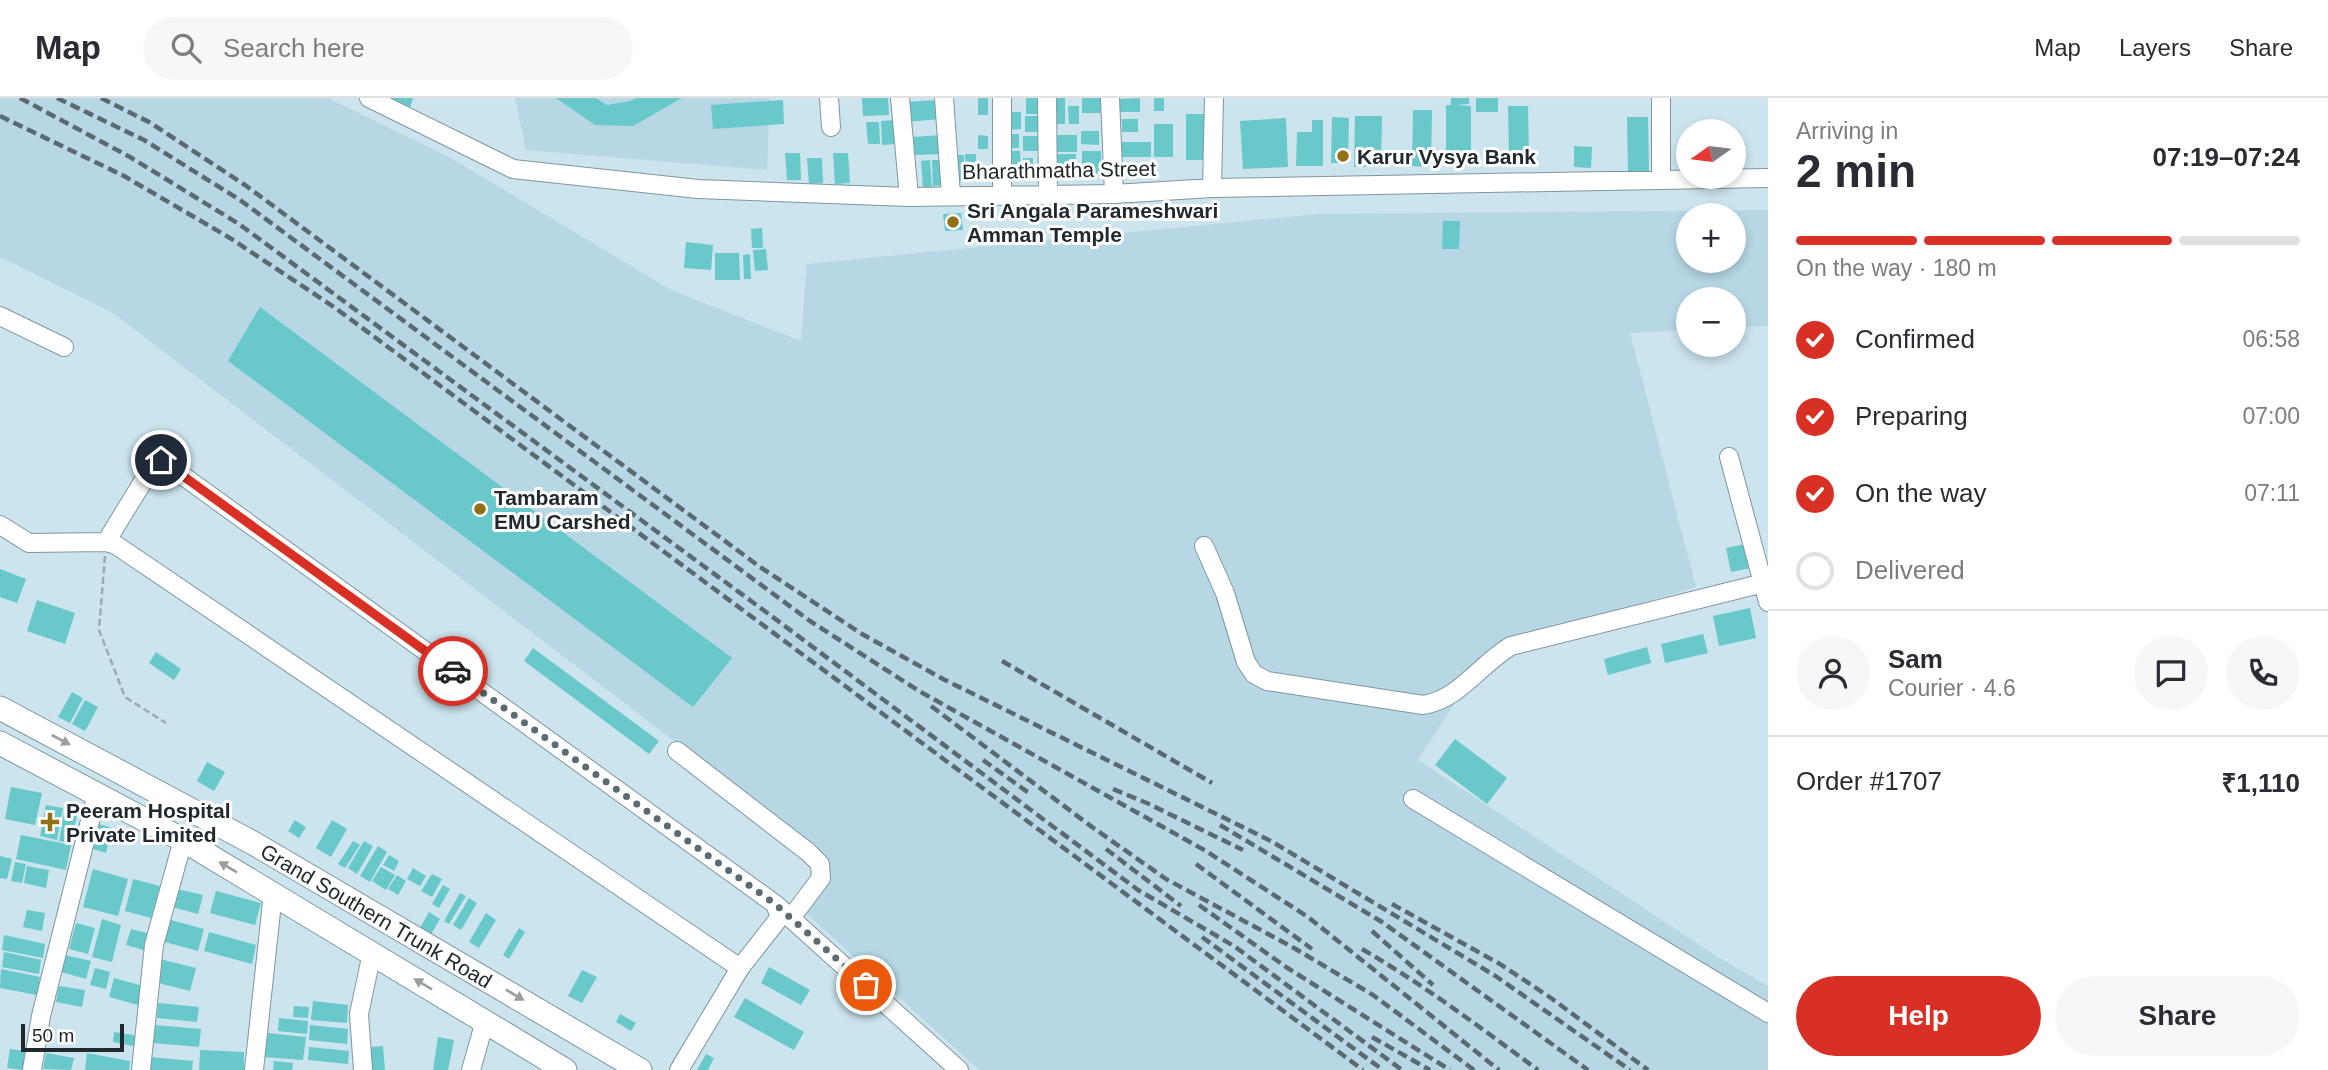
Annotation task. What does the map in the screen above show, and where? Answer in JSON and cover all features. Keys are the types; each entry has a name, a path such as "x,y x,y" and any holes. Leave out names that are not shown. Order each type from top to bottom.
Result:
{"main road":[{"name":"Grand Southern Trunk Road","path":"0,708 253,843 640,1070"},
{"name":"Grand Southern Trunk Road","path":"0,743 183,840 565,1070"}],"street":[{"name":"Bharathmatha Street","path":"369,98 513,169 698,189 909,197 1114,194 1212,188 1768,178"},
{"path":"829,98 831,127"},
{"path":"900,98 909,197"},
{"path":"944,98 951,195"},
{"path":"1002,98 1002,195"},
{"path":"1047,98 1048,194"},
{"path":"1110,98 1114,194"},
{"path":"1212,188 1214,98"},
{"path":"1661,98 1661,179"},
{"path":"0,316 64,347"},
{"path":"1729,457 1768,602"},
{"path":"161,460 775,904 959,1070"},
{"path":"106,542 147,475"},
{"path":"0,525 29,543 106,542 116,545 740,968"},
{"path":"1204,546 1225,593 1246,663 1254,674 1267,681 1423,705 1437,703 1448,697 1497,654 1511,646 1765,583"},
{"path":"677,751 820,864 821,878 791,918"},
{"path":"32,1070 41,1016 97,793"},
{"path":"1413,799 1768,1013"},
{"path":"141,1070 154,945 183,840"},
{"path":"254,1070 273,893"},
{"path":"679,1070 740,968 780,917 775,904"},
{"path":"363,1070 359,1014 372,953"},
{"path":"471,1070 485,1021"}],"path":[{"path":"106,542 99,630 125,697 166,723"}],"shaded area":[{"path":"0,98 328,98 449,157 671,290 801,341 807,264 1318,214 1676,211 1676,273 1746,273 1746,210 1768,210 1768,326 1746,327 1746,287 1676,287 1676,331 1630,333 1696,587 1490,648 1418,760 1718,957 1768,986 1768,1070 979,1070 798,906 820,852 113,313 0,257"},
{"path":"515,98 770,98 767,170 526,150"}],"building":[{"path":"392,98 413,98 410,108 391,101"},
{"path":"556,98 596,98 607,105 637,98 682,98 633,126 595,125"},
{"path":"862,98 888,98 889,115 863,116"},
{"path":"978,98 988,98 988,115 978,115"},
{"path":"1026,98 1043,98 1043,114 1026,114"},
{"path":"1054,98 1065,98 1065,124 1055,124"},
{"path":"1082,98 1100,98 1101,113 1082,113"},
{"path":"1140,98 1140,112 1118,112 1118,99"},
{"path":"1154,98 1164,98 1164,111 1154,111"},
{"path":"1451,98 1469,98 1469,104 1456,105 1471,106 1471,166 1446,166 1446,105 1451,105"},
{"path":"1476,98 1498,98 1498,112 1476,112"},
{"path":"783,100 784,124 713,129 711,105"},
{"path":"940,100 941,119 905,122 904,102"},
{"path":"1068,106 1079,106 1079,124 1069,124"},
{"path":"1508,106 1528,106 1529,156 1509,156"},
{"path":"1413,110 1432,110 1431,167 1412,166"},
{"path":"1005,112 1021,112 1021,129 1006,130"},
{"path":"1186,114 1211,114 1211,160 1186,160"},
{"path":"1025,116 1039,116 1039,132 1025,132"},
{"path":"1355,116 1382,116 1381,167 1354,167"},
{"path":"1332,117 1349,118 1348,163 1331,163"},
{"path":"1627,117 1648,117 1649,174 1628,175"},
{"path":"1286,118 1288,167 1243,169 1240,121"},
{"path":"1122,119 1138,119 1138,132 1122,132"},
{"path":"894,120 896,144 882,145 881,121"},
{"path":"1312,120 1323,120 1323,166 1296,166 1297,132 1312,132"},
{"path":"866,122 879,122 880,144 868,144"},
{"path":"1154,124 1173,124 1173,157 1154,157"},
{"path":"1081,131 1099,131 1099,145 1081,144"},
{"path":"1007,134 1019,134 1019,148 1007,148"},
{"path":"942,135 943,154 914,155 912,137"},
{"path":"978,135 988,136 988,149 978,149"},
{"path":"1055,135 1077,135 1077,152 1055,152"},
{"path":"1023,136 1042,136 1042,151 1023,151"},
{"path":"1122,142 1151,142 1151,157 1122,157"},
{"path":"1574,146 1592,147 1591,168 1574,167"},
{"path":"1006,151 1020,151 1021,175 1006,174"},
{"path":"1082,151 1101,151 1101,174 1082,174"},
{"path":"785,153 800,153 801,180 787,180"},
{"path":"833,153 848,153 850,183 835,184"},
{"path":"965,154 976,154 976,181 966,181"},
{"path":"1055,154 1076,154 1076,166 1055,166"},
{"path":"955,155 964,155 964,181 955,181"},
{"path":"807,158 822,158 823,183 809,184"},
{"path":"1023,158 1033,158 1033,180 1023,179"},
{"path":"930,160 932,188 923,189 921,161"},
{"path":"932,160 942,160 944,185 933,186"},
{"name":"Sri Angala Parameshwari Amman Temple","path":"961,213 963,230 945,231 943,214"},
{"path":"1443,221 1460,221 1459,249 1442,249"},
{"path":"762,228 763,248 752,248 751,229"},
{"path":"686,242 713,245 711,270 684,268"},
{"path":"766,249 768,270 755,271 753,250"},
{"path":"715,253 739,253 740,280 715,280"},
{"path":"750,254 751,279 744,279 743,255"},
{"name":"Tambaram EMU Carshed","path":"260,307 732,658 693,707 228,361"},
{"path":"1745,544 1751,568 1731,572 1726,548"},
{"path":"0,569 26,579 17,603 0,597"},
{"path":"37,600 75,613 65,644 27,631"},
{"path":"1750,608 1756,638 1719,646 1713,616"},
{"path":"1703,634 1708,653 1665,663 1661,644"},
{"path":"1647,647 1651,663 1608,675 1604,659"},
{"path":"533,648 659,741 649,754 524,661"},
{"path":"156,652 181,669 174,680 149,663"},
{"path":"72,692 83,698 70,723 58,717"},
{"path":"85,700 98,707 85,731 72,724"},
{"path":"1455,739 1507,778 1487,804 1435,765"},
{"path":"207,762 225,772 214,791 197,781"},
{"path":"11,787 42,793 35,825 5,819"},
{"path":"46,805 63,808 57,840 40,836"},
{"path":"64,813 77,815 71,843 59,841"},
{"path":"295,820 306,827 299,838 288,831"},
{"path":"332,820 347,829 331,857 316,848"},
{"path":"96,823 112,828 106,853 90,848"},
{"path":"21,835 71,845 66,870 16,859"},
{"path":"353,841 360,845 345,868 338,864"},
{"path":"364,841 373,846 357,874 348,868"},
{"path":"378,846 387,852 370,882 360,876"},
{"path":"389,855 399,861 394,871 383,865"},
{"path":"0,856 12,859 7,879 0,878"},
{"path":"15,862 26,864 22,883 11,881"},
{"path":"27,866 49,870 46,888 24,883"},
{"path":"381,867 395,875 386,890 372,881"},
{"path":"413,868 426,876 420,886 407,879"},
{"path":"93,869 128,879 118,916 83,907"},
{"path":"432,874 442,879 432,897 421,891"},
{"path":"397,875 406,881 398,895 388,889"},
{"path":"133,879 160,886 151,918 125,911"},
{"path":"443,885 450,889 439,908 432,904"},
{"path":"173,888 203,895 198,914 168,906"},
{"path":"216,891 261,903 255,925 210,913"},
{"path":"460,893 466,896 449,924 444,921"},
{"path":"469,898 477,903 461,930 453,925"},
{"path":"27,910 45,913 42,931 23,927"},
{"path":"429,912 440,919 431,934 420,928"},
{"path":"486,913 496,920 479,948 469,942"},
{"path":"102,919 121,925 112,962 92,957"},
{"path":"167,919 204,929 198,951 161,941"},
{"path":"76,923 95,928 88,954 69,949"},
{"path":"519,928 525,932 509,959 503,955"},
{"path":"131,929 151,934 147,951 126,945"},
{"path":"209,932 256,945 252,964 204,951"},
{"path":"4,935 45,944 43,958 2,950"},
{"path":"4,952 41,960 39,974 2,967"},
{"path":"65,955 91,961 86,979 61,972"},
{"path":"160,959 196,968 190,991 154,982"},
{"path":"769,967 810,990 801,1005 761,983"},
{"path":"95,968 110,972 106,989 90,985"},
{"path":"1,969 40,977 37,995 0,988"},
{"path":"582,970 597,977 582,1003 568,996"},
{"path":"114,978 143,986 138,1005 109,997"},
{"path":"59,986 85,990 82,1007 56,1002"},
{"path":"745,998 804,1032 794,1050 734,1017"},
{"path":"313,1001 348,1005 347,1023 311,1020"},
{"path":"158,1003 199,1007 197,1022 157,1018"},
{"path":"294,1006 309,1007 308,1018 293,1017"},
{"path":"620,1014 636,1023 631,1031 616,1022"},
{"path":"279,1018 308,1021 307,1034 278,1031"},
{"path":"155,1025 201,1029 199,1047 153,1043"},
{"path":"310,1025 348,1029 347,1044 309,1040"},
{"path":"114,1032 139,1036 137,1047 113,1042"},
{"path":"268,1033 306,1037 303,1060 265,1057"},
{"path":"438,1037 454,1040 448,1070 433,1070"},
{"path":"383,1046 385,1070 371,1070 370,1047"},
{"path":"309,1047 349,1051 348,1064 308,1060"},
{"path":"10,1049 25,1051 23,1070 7,1068"},
{"path":"200,1050 244,1052 244,1070 199,1070"},
{"path":"46,1053 74,1058 71,1070 43,1069"},
{"path":"87,1053 130,1061 129,1070 85,1070"},
{"path":"706,1054 714,1058 708,1070 697,1070"},
{"path":"150,1057 193,1061 192,1070 148,1070"},
{"path":"274,1061 293,1063 292,1070 273,1070"}],"railway":[{"path":"20,98 130,157 239,224 1138,890 1234,946 1402,1070"},
{"path":"57,98 144,140 240,200 810,621 919,691 1206,851 1308,917 1499,1070"},
{"path":"101,98 149,122 245,185 760,567 862,634 943,679 1271,841 1494,975 1630,1070"},
{"path":"0,116 124,176 230,238 334,307 1363,1070"},
{"path":"1002,661 1212,783"},
{"path":"931,706 1166,879 1294,948 1373,995 1474,1070"},
{"path":"983,760 1029,793"},
{"path":"1113,789 1243,850"},
{"path":"1220,825 1382,922 1588,1070"},
{"path":"1106,849 1181,906"},
{"path":"1196,864 1312,949"},
{"path":"1392,904 1500,964 1648,1070"},
{"path":"1199,905 1286,967 1450,1070"},
{"path":"1372,931 1433,985"},
{"path":"1202,937 1383,1070"},
{"path":"1362,949 1430,992 1538,1070"},
{"path":"1372,1037 1430,1070"}],"way so far":[{"path":"453,671 775,904 866,985"}],"place":[{"name":"Karur Vysya Bank","path":"1343,156"},
{"name":"Sri Angala Parameshwari Amman Temple","path":"953,222"},
{"name":"Tambaram EMU Carshed","path":"480,509"},
{"name":"Peeram Hospital Private Limited","path":"50,822"}],"route":[{"path":"161,460 453,671"}]}
